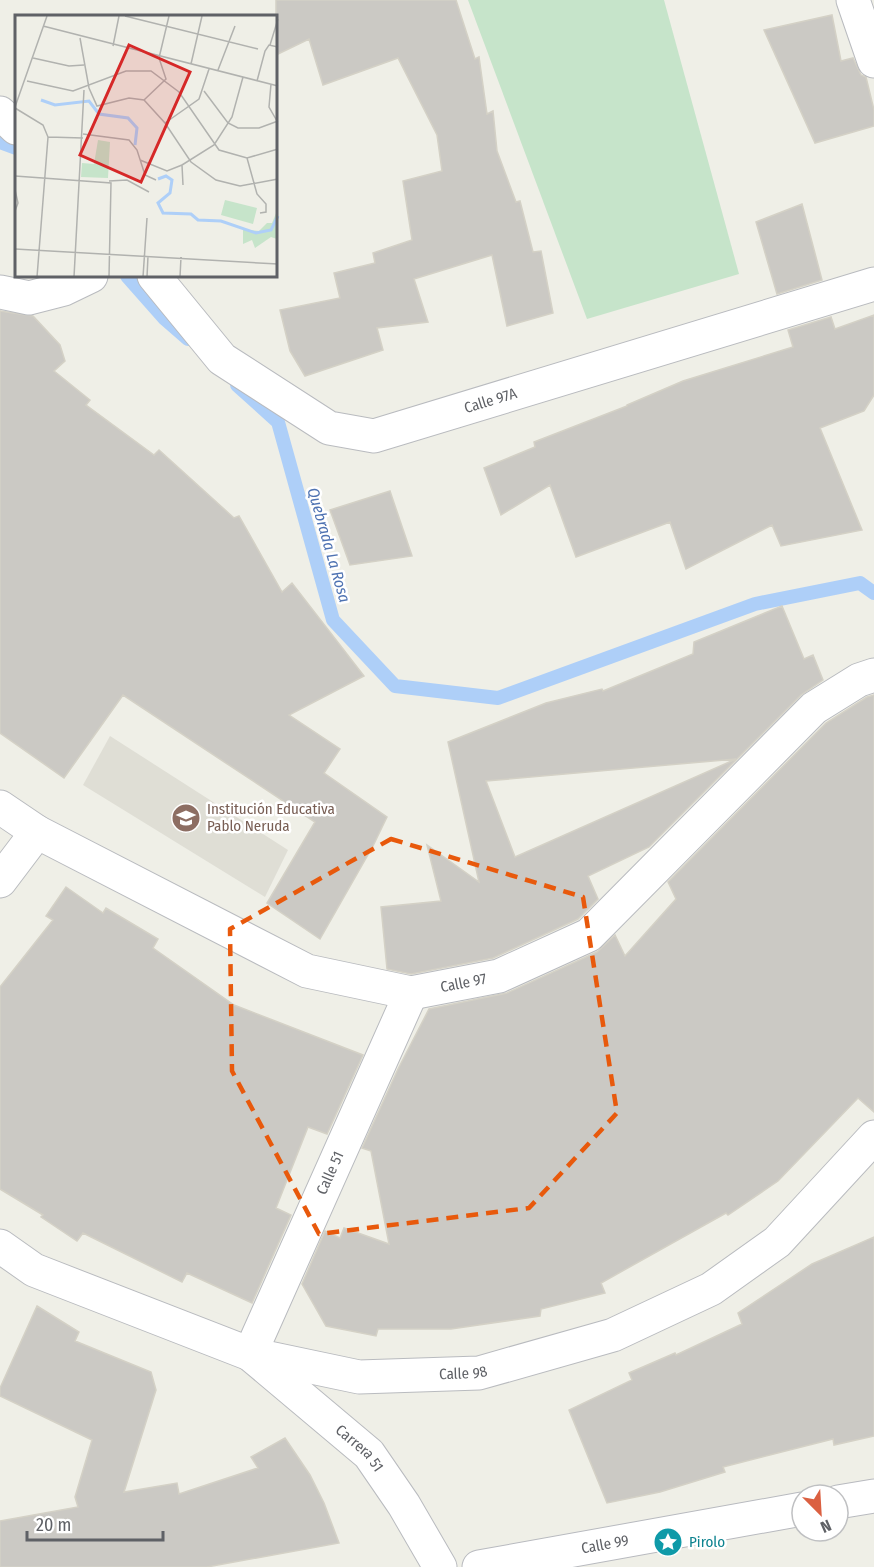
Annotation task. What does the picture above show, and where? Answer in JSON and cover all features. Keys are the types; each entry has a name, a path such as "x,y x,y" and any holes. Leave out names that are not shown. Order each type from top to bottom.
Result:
{"street":[{"path":"853,0 874,61"},
{"path":"0,113 15,127"},
{"name":"Calle 97A","path":"156,278 222,359 329,428 374,436 874,284"},
{"path":"0,292 29,298 77,283"},
{"name":"Calle 97","path":"0,807 37,832 307,970 411,993 499,976 589,935 814,708 866,678"},
{"path":"0,881 37,832"},
{"name":"Calle 51","path":"250,1354 411,993"},
{"name":"Calle 98","path":"0,1246 34,1270 250,1354 359,1377 479,1373 613,1335 711,1290 777,1242 874,1137"},
{"name":"Carrera 51","path":"250,1354 369,1454 404,1504 440,1567"},
{"path":"850,1500 874,1496"},
{"name":"Calle 99","path":"479,1567 790,1511"}],"highlighted area":[{"path":"391,839 583,897 617,1113 529,1208 319,1234 232,1071 230,929"}],"shaded area":[{"name":"Institución Educativa Pablo Neruda","path":"110,736 288,850 265,897 83,785"}],"green space":[{"path":"468,0 664,0 739,274 587,319"}],"building":[{"path":"276,0 456,0 475,59 479,57 487,114 493,111 497,151 516,202 520,201 533,252 541,251 553,313 507,326 492,255 414,279 428,322 377,328 383,350 305,376 290,351 280,310 340,298 334,273 375,263 373,253 412,240 403,181 442,171 437,135 398,58 323,85 309,39 278,54 278,15 276,15"},
{"path":"832,15 841,61 853,58 861,75 866,77 874,110 874,126 815,143 764,30"},
{"path":"802,204 822,280 777,294 756,222"},
{"path":"0,311 33,316 60,345 65,361 54,371 90,400 86,405 154,455 159,450 234,518 239,516 282,592 292,583 364,676 289,715 340,749 324,773 387,817 320,939 267,903 315,822 123,695 64,778 0,733"},
{"path":"874,315 874,395 864,411 820,428 862,530 781,546 772,525 686,569 670,522 576,557 550,485 501,515 484,468 535,447 534,442 627,406 683,381 793,347 788,330 831,317 835,329"},
{"path":"390,491 412,556 350,565 330,510"},
{"path":"782,606 804,659 813,655 823,680 801,695 649,847 588,876 598,899 578,919 493,958 411,974 387,969 381,907 441,901 427,845 479,882 448,742 546,703 602,689 603,691 693,654 694,642","holes":["736,759 515,857 486,781"]},
{"path":"874,695 874,1112 858,1098 778,1181 728,1215 726,1213 601,1283 605,1293 541,1309 540,1316 451,1329 378,1329 376,1336 326,1326 302,1284 325,1231 340,1238 344,1228 389,1244 371,1151 362,1148 398,1069 429,1009 507,993 597,952 615,935 625,956 676,899 668,882 826,723"},
{"path":"66,887 103,913 106,908 158,939 153,948 234,1005 363,1055 327,1134 308,1127 276,1208 291,1215 252,1303 187,1273 182,1282 83,1233 77,1241 41,1217 43,1215 0,1189 0,987 53,920 46,916"},
{"path":"874,1237 874,1436 834,1445 833,1439 723,1467 725,1472 660,1492 607,1503 569,1410 632,1380 629,1373 675,1353 676,1355 742,1324 738,1313 812,1264"},
{"path":"37,1306 79,1332 75,1341 151,1372 156,1390 124,1492 177,1483 179,1494 258,1468 251,1457 285,1438 310,1475 324,1503 339,1543 207,1567 0,1567 0,1521 78,1507 75,1497 92,1440 0,1396 0,1388"}],"waterway":[{"name":"Quebrada La Rosa","path":"0,142 15,148"},
{"name":"Quebrada La Rosa","path":"129,278 165,319 188,339"},
{"name":"Quebrada La Rosa","path":"237,385 278,422 333,620 395,686 498,698 755,604 860,583 874,593"}],"place":[{"name":"Institución Educativa Pablo Neruda","path":"186,818"},
{"name":"Pirolo","path":"668,1542"}]}
